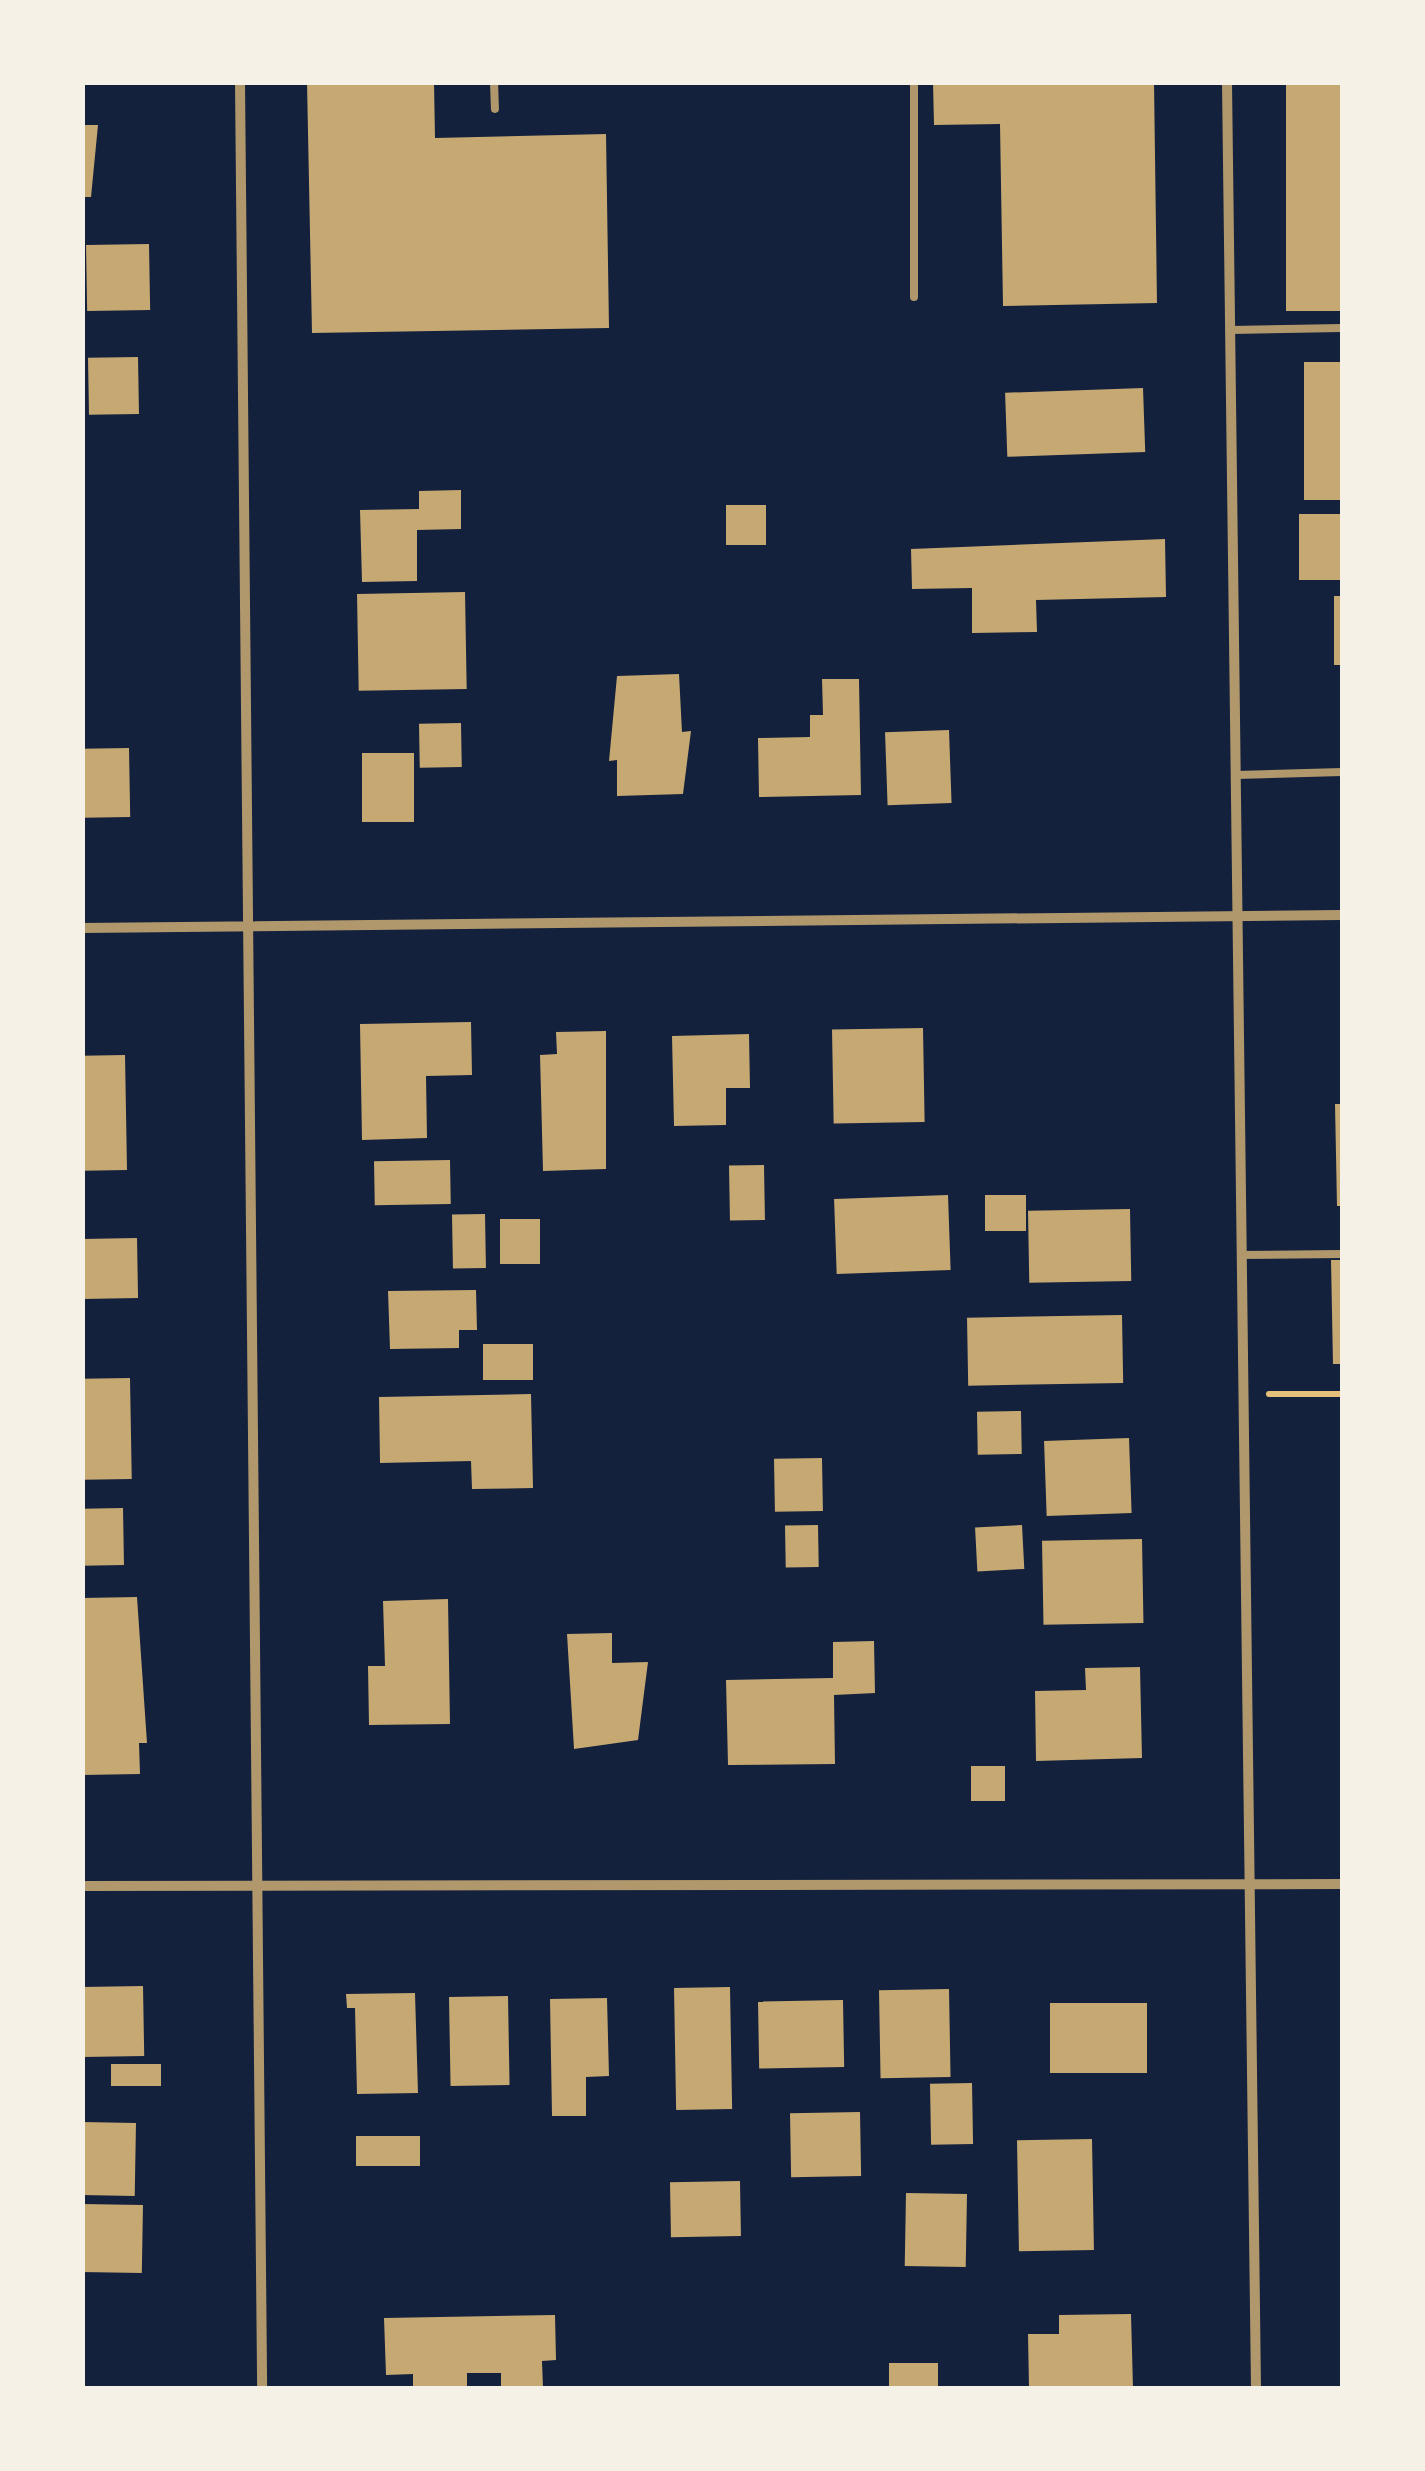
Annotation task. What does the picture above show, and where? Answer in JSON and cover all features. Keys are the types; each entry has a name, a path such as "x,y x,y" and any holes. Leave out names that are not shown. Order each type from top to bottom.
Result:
{"street":[{"path":"240,82 254,1886 262,2388"},
{"path":"1227,82 1256,2388"},
{"path":"82,928 1342,915"},
{"path":"82,1886 1342,1884"}],"lane":[{"path":"494,82 495,109"},
{"path":"914,82 914,297"},
{"path":"1230,330 1342,328"},
{"path":"1236,774 1342,772"},
{"path":"1241,1255 1342,1254"}],"path":[{"path":"1243,1394 1342,1394"}],"building":[{"path":"307,82 434,82 435,138 606,134 609,328 312,333"},
{"path":"933,82 1154,82 1157,303 1003,306 1000,124 934,125"},
{"path":"1286,82 1342,82 1342,311 1286,311"},
{"path":"82,125 98,125 91,197 82,197"},
{"path":"149,244 150,310 87,311 86,245"},
{"path":"138,357 139,414 89,415 88,358"},
{"path":"1304,362 1342,362 1342,500 1304,500"},
{"path":"1143,388 1145,452 1007,457 1005,393"},
{"path":"461,490 461,529 417,530 417,581 362,582 360,510 419,509 419,491"},
{"path":"726,505 766,505 766,545 726,545"},
{"path":"1299,514 1342,514 1342,580 1299,580"},
{"path":"1165,539 1166,597 1036,600 1037,632 972,633 972,588 912,589 911,549"},
{"path":"465,592 467,689 359,691 357,594"},
{"path":"1334,596 1342,596 1342,665 1334,665"},
{"path":"679,674 682,732 691,731 683,794 617,796 617,760 609,761 617,676"},
{"path":"822,679 859,679 861,795 759,797 758,738 810,737 810,715 823,715"},
{"path":"461,723 462,767 420,768 419,724"},
{"path":"949,730 952,803 888,805 885,732"},
{"path":"129,748 130,817 83,818 82,749"},
{"path":"362,753 414,753 414,822 362,822"},
{"path":"471,1022 472,1075 426,1076 427,1138 362,1140 360,1024"},
{"path":"923,1028 925,1122 834,1124 832,1030"},
{"path":"606,1031 606,1169 543,1171 540,1055 557,1054 556,1032"},
{"path":"749,1034 750,1088 726,1088 726,1125 674,1126 672,1036"},
{"path":"125,1055 127,1170 84,1171 82,1056"},
{"path":"1335,1104 1342,1104 1342,1206 1337,1206"},
{"path":"450,1160 451,1204 375,1205 374,1161"},
{"path":"764,1165 765,1220 730,1221 729,1166"},
{"path":"948,1195 951,1270 837,1274 834,1199"},
{"path":"985,1195 1026,1195 1026,1231 985,1231"},
{"path":"1130,1209 1131,1281 1029,1283 1028,1211"},
{"path":"485,1214 486,1268 453,1269 452,1215"},
{"path":"500,1219 540,1219 540,1264 500,1264"},
{"path":"137,1238 138,1298 83,1299 82,1239"},
{"path":"1331,1260 1342,1260 1342,1364 1333,1364"},
{"path":"476,1290 477,1330 459,1330 459,1348 390,1349 388,1291"},
{"path":"1122,1315 1123,1383 968,1386 967,1318"},
{"path":"483,1344 533,1344 533,1380 483,1380"},
{"path":"130,1378 132,1479 84,1480 82,1379"},
{"path":"531,1394 533,1488 472,1489 471,1461 380,1463 379,1397"},
{"path":"1021,1411 1022,1454 978,1455 977,1412"},
{"path":"1129,1438 1132,1513 1047,1516 1044,1441"},
{"path":"822,1458 823,1511 775,1512 774,1459"},
{"path":"123,1508 124,1565 83,1566 82,1509"},
{"path":"818,1525 819,1567 786,1568 785,1526"},
{"path":"1022,1525 1024,1569 977,1571 975,1527"},
{"path":"1142,1539 1143,1623 1043,1625 1042,1541"},
{"path":"137,1597 147,1743 139,1743 140,1774 82,1775 82,1598"},
{"path":"448,1599 450,1724 369,1725 368,1666 385,1666 383,1601"},
{"path":"612,1633 612,1663 648,1662 638,1740 574,1749 567,1634"},
{"path":"874,1641 875,1693 834,1695 835,1764 728,1765 726,1680 833,1678 833,1642"},
{"path":"1140,1667 1142,1758 1036,1761 1035,1691 1086,1690 1085,1668"},
{"path":"971,1766 1005,1766 1005,1801 971,1801"},
{"path":"143,1986 144,2056 83,2057 82,1987"},
{"path":"730,1987 732,2109 676,2110 674,1988"},
{"path":"949,1989 951,2077 881,2078 879,1990"},
{"path":"415,1993 418,2093 357,2094 355,2008 347,2008 346,1994"},
{"path":"508,1996 510,2085 451,2086 449,1997"},
{"path":"607,1998 609,2076 586,2077 586,2116 552,2116 550,1999"},
{"path":"843,2000 844,2067 759,2068 758,2001"},
{"path":"1050,2003 1147,2003 1147,2073 1050,2073"},
{"path":"111,2064 161,2064 161,2086 111,2086"},
{"path":"972,2083 973,2144 931,2145 930,2084"},
{"path":"860,2112 861,2176 791,2177 790,2113"},
{"path":"82,2122 136,2123 135,2196 82,2195"},
{"path":"356,2136 420,2136 420,2166 356,2166"},
{"path":"1092,2139 1094,2250 1019,2251 1017,2140"},
{"path":"740,2181 741,2236 671,2237 670,2182"},
{"path":"906,2193 967,2194 966,2267 905,2266"},
{"path":"82,2204 143,2205 142,2273 82,2272"},
{"path":"1131,2314 1133,2388 1029,2388 1028,2334 1059,2334 1059,2315"},
{"path":"555,2315 556,2360 542,2361 543,2388 501,2388 501,2373 467,2373 467,2388 413,2388 413,2374 386,2375 384,2318"},
{"path":"889,2363 938,2363 938,2388 889,2388"}]}
